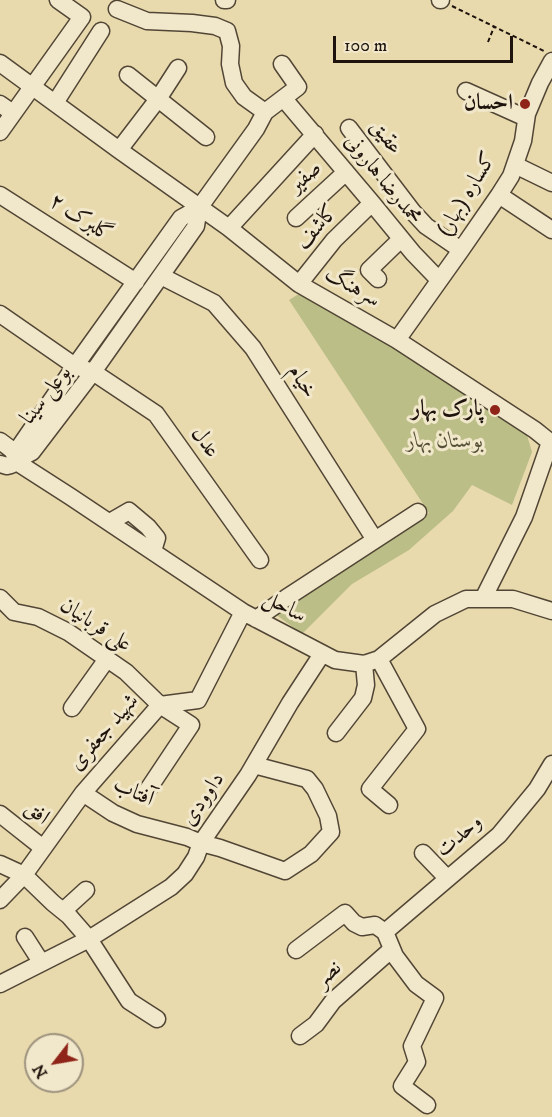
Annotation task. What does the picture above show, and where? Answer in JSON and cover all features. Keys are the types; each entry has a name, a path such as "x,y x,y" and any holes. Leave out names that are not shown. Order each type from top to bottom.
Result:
{"street":[{"path":"0,132 7,108 33,86 82,17 58,0"},
{"path":"117,9 147,21 192,22 215,26 226,31 231,46 230,64 234,83 244,97 265,112"},
{"path":"55,103 101,31"},
{"name":"کساره (بهار)","path":"397,340 511,176 523,141 526,118 546,86 552,61"},
{"name":"سرهنگ","path":"0,63 229,228 299,284 397,340 551,442 524,517 483,599"},
{"name":"بوعلی سینا","path":"7,463 181,218 199,208 256,129 265,112 298,87 282,64"},
{"path":"119,150 158,99 178,68"},
{"path":"128,75 206,138"},
{"path":"466,91 526,118"},
{"name":"محمدرضا هارونی","path":"284,99 401,239 439,280"},
{"name":"عقیق","path":"349,128 412,212 426,226 461,250"},
{"name":"محمدرضا هارونی","path":"229,228 315,135"},
{"name":"صفیر","path":"296,218 360,144"},
{"path":"514,165 552,183"},
{"name":"گلبرک ۲","path":"0,195 136,282"},
{"path":"499,195 552,230"},
{"name":"کاشف","path":"299,284 334,240 372,202"},
{"name":"بوعلی سینا","path":"7,463 32,452 93,372 196,226 199,208"},
{"path":"378,279 369,270 401,239"},
{"name":"خیام","path":"161,276 214,303 253,348 375,540"},
{"name":"عدل","path":"0,314 75,366 93,372 156,414 260,560"},
{"name":"ساحل","path":"0,441 14,452 7,463 110,522 250,615 335,660 372,661"},
{"path":"250,615 286,598 418,512"},
{"name":"علی قربانیان","path":"0,598 14,612 38,617 68,632 126,672 160,705 191,725 147,791"},
{"path":"336,733 363,698 372,661 435,614 466,599 513,599 552,611"},
{"name":"شهید جعفری","path":"0,900 24,875 82,793 160,705 198,700 250,615"},
{"name":"داوودی","path":"0,984 89,939 171,887 185,874 201,843 254,765 322,654"},
{"path":"72,708 107,659"},
{"path":"372,661 417,729 370,789 389,805"},
{"name":"وحدت","path":"385,932 499,835 537,789 552,764"},
{"name":"آفتاب","path":"82,793 113,813 137,824 187,837 285,870 311,854 331,832 328,816 315,789 307,779 254,765"},
{"name":"افق","path":"0,814 44,848"},
{"path":"423,853 447,878"},
{"path":"0,864 24,875 69,916 89,939 129,1001 157,1019"},
{"path":"63,911 86,890"},
{"path":"296,950 345,913 354,923 362,927 375,925 385,932 395,956 416,984 435,998 412,1046 417,1062 402,1086 427,1105"},
{"path":"25,937 41,962"},
{"name":"نصر","path":"300,1036 316,1024 333,1000 392,949"}],"path":[{"path":"441,0 552,55"},
{"path":"488,42 494,27"}],"green space":[{"name":"بوستان بهار","path":"305,290 527,435 532,452 512,505 472,485 453,511 409,550 352,584 302,634 274,613 429,513 289,300"}],"place":[{"name":"احسان","path":"525,104"},
{"name":"پارک بهار","path":"495,410"}]}
